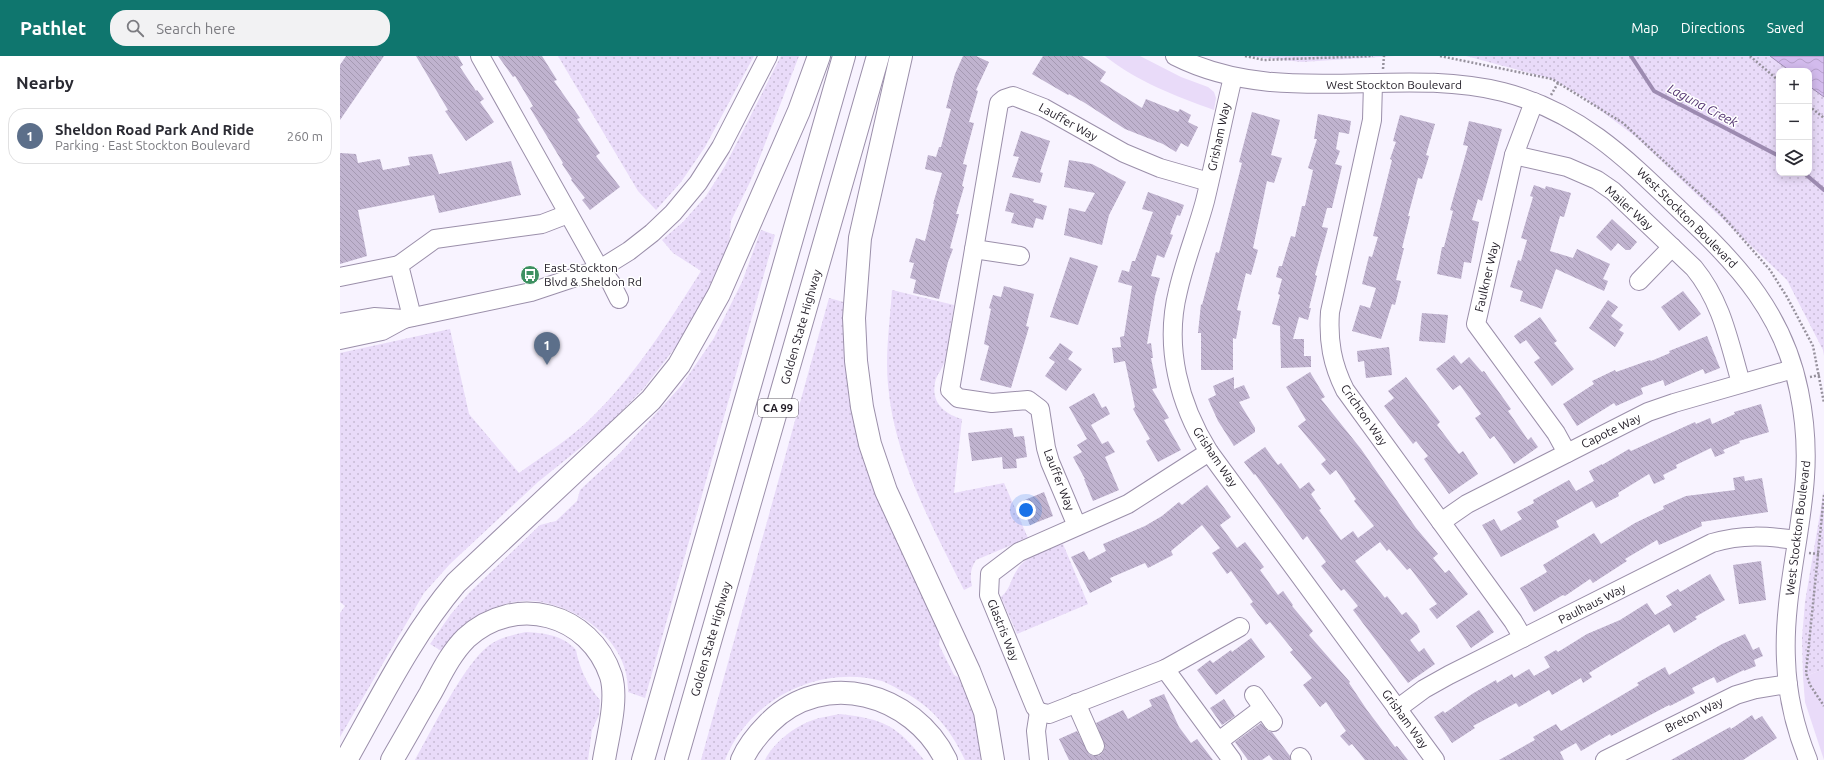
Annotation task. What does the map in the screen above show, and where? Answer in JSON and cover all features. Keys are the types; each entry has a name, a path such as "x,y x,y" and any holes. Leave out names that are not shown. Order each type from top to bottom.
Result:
{"highway":[{"path":"346,760 425,623 444,597 456,583 651,400 679,365 719,294 799,110 819,56"},
{"name":"CA 99","path":"643,760 844,56"},
{"name":"Golden State Highway","path":"676,760 878,56"},
{"path":"901,56 860,238 854,318 856,361 862,407 870,444 886,491 969,671 985,712 993,760"},
{"path":"392,760 452,654 467,638 483,625 523,612 542,614 561,619 577,629 590,641 602,658 611,676 614,695 604,760"},
{"path":"742,760 758,734 777,715 794,704 816,695 836,693 856,694 875,698 897,707 928,732 940,748 946,760"},
{"path":"404,760 413,724"}],"street":[{"path":"480,56 568,214 600,269 611,283 620,299"},
{"path":"340,323 374,317 408,318 531,292 569,281 600,269 629,251 652,233 673,212 698,183 721,147 768,56"},
{"name":"West Stockton Boulevard","path":"1175,56 1204,68 1232,77 1258,82 1288,84 1444,83 1475,86 1505,92 1534,102 1562,114 1592,132 1621,153 1721,249 1750,282 1783,339 1793,369 1804,418 1806,448 1805,479 1786,630 1788,684 1796,725 1808,760"},
{"name":"Grisham Way","path":"1232,77 1209,182 1177,292 1173,319 1173,346 1180,393 1190,419 1209,452 1435,760"},
{"name":"Crichton Way","path":"1373,84 1372,120 1330,312 1328,332 1330,352 1336,372 1344,390 1514,621 1523,638"},
{"name":"Lauffer Way","path":"1077,526 1050,462 1046,448 1040,409 1028,400 992,403 958,398 950,390 994,123 999,103 1004,99 1013,96 1044,108 1124,153 1160,168 1209,182"},
{"name":"Faulkner Way","path":"1534,102 1514,155 1476,324 1556,433 1567,453"},
{"name":"Mailer Way","path":"1514,155 1567,167 1597,180 1613,191 1694,268 1713,295 1720,311 1741,383"},
{"path":"340,277 399,265 435,239 542,224 568,214"},
{"path":"1639,281 1672,247"},
{"path":"974,249 1020,256"},
{"path":"399,265 408,318"},
{"path":"340,340 382,331 408,318"},
{"name":"Capote Way","path":"1441,522 1467,504 1648,412 1674,402 1793,369"},
{"name":"Glastris Way","path":"1039,712 1035,707 989,595 990,574 1019,552 1128,504 1209,452"},
{"name":"Paulhaus Way","path":"1398,709 1424,689 1712,544 1744,536 1760,536 1797,540"},
{"path":"1039,760 1036,731 1039,712 1049,714 1165,669 1240,627"},
{"path":"1165,669 1225,754 1258,701 1273,722"},
{"name":"Breton Way","path":"1605,760 1736,694 1788,684"},
{"path":"1076,703 1094,746"}],"path":[{"path":"1245,56 1264,60 1373,56"},
{"path":"1750,56 1776,78"},
{"path":"1812,108 1824,118"},
{"path":"1824,495 1806,673 1810,685 1824,706"}],"shaded area":[{"path":"558,56 754,56 705,147 681,182 656,210 638,191"},
{"path":"781,56 799,56 751,180 731,221 729,244 706,296 678,344 644,388 605,428 538,482 450,564 424,593 340,737 340,613 345,606 340,602 340,353 450,329 469,414 519,473 569,437 602,407 648,351 701,271 673,253 662,240 683,222 706,196 725,166"},
{"path":"1105,56 1140,56 1181,77 1208,87 1214,92 1216,98 1214,110 1157,88 1130,73"},
{"path":"1246,56 1395,56 1302,62"},
{"path":"1466,56 1770,56 1786,68 1776,68 1776,176 1812,176 1812,88 1824,97 1824,356 1823,350 1787,280 1636,137 1583,97 1552,79"},
{"path":"761,230 775,235 645,698 628,692 626,674 620,657 611,643 599,630 568,610 551,604 534,601 520,601 498,606 467,622 454,636 443,652 430,644 451,614 469,593 540,525 556,521 577,501 580,490 620,453 681,386 714,338 742,282"},
{"path":"892,290 954,305 945,360 936,380 934,390 937,402 941,407 950,414 962,419 954,493 1004,483 1028,538 976,560 971,573 972,586 964,590 927,516 906,465 898,438 892,412 887,373 887,349"},
{"path":"829,298 847,303 847,348 941,631 939,645 954,675 964,680 974,712 983,760 965,760 946,727 920,702 882,681 858,677 834,678 811,682 789,691 769,704 751,720 736,738 725,760 701,760"},
{"path":"1824,490 1824,669 1803,677 1802,638 1805,602"},
{"path":"1063,544 1088,604 1017,634 1001,597 1007,590 1017,570 1026,560"},
{"path":"526,632 546,634 559,638 571,645 576,650 579,663 585,676 600,700 599,715 592,730 588,760 415,760 460,680 481,652 491,644 508,636"},
{"path":"1824,669 1824,760 1805,702 1803,677"},
{"path":"840,714 867,718 888,726 897,731 906,739 924,760 765,760 773,747 779,741 799,726 816,719"}],"water":[{"path":"1770,56 1824,56 1824,97 1812,88 1812,68 1786,68"}],"building":[{"path":"346,56 384,56 340,120 340,65"},
{"path":"416,56 458,56 463,65 460,67 476,91 477,90 484,99 480,102 494,122 466,141 445,111 448,110"},
{"path":"498,56 542,56 557,80 554,81 580,118 577,119 600,153 596,156 620,187 590,210 582,200 585,198 571,180 572,179 562,164 563,163 530,108 533,106 515,76 513,77"},
{"path":"963,56 976,56 989,62 976,90 978,91 969,122 974,123 963,164 967,165 962,186 964,187 956,214 959,214 950,248 953,249 948,262 939,299 913,293 916,280 910,278 914,263 909,262 916,238 925,241 933,204 942,173 925,169 928,155 936,157 939,147 941,147 951,109 946,108 955,74"},
{"path":"1043,56 1082,56 1106,72 1100,81 1142,108 1146,99 1178,112 1180,109 1191,115 1188,122 1198,127 1188,147 1181,143 1176,152 1163,144 1125,129 1085,103 1032,74"},
{"path":"1252,112 1280,120 1271,155 1282,158 1274,183 1267,181 1253,248 1258,250 1251,275 1246,273 1237,310 1241,311 1236,339 1233,338 1233,370 1201,370 1201,333 1198,333 1201,304 1202,305 1216,252 1219,253 1242,163 1239,162"},
{"path":"1318,114 1351,121 1349,134 1339,132 1336,149 1340,151 1335,164 1342,166 1332,208 1327,208 1322,227 1328,228 1315,275 1317,276 1309,308 1311,308 1308,320 1299,317 1293,339 1304,339 1304,356 1311,356 1311,367 1281,368 1280,326 1272,324 1280,295 1278,294 1282,279 1276,277 1279,266 1282,266 1291,236 1295,237 1302,206 1305,206 1313,170 1308,168 1317,139 1314,139"},
{"path":"1400,115 1435,124 1426,155 1429,156 1422,179 1418,178 1408,216 1410,216 1396,280 1401,281 1395,305 1392,304 1381,339 1352,331 1360,305 1370,308 1376,288 1362,284 1369,256 1372,257 1378,237 1373,236 1392,160 1390,159 1396,142 1393,141"},
{"path":"1469,121 1502,129 1482,201 1478,199 1472,220 1479,222 1471,263 1464,262 1461,279 1437,274 1442,247 1444,247 1453,211 1450,210 1468,146 1463,145"},
{"path":"1021,131 1050,141 1040,172 1043,173 1040,183 1012,177 1019,157 1013,156"},
{"path":"340,153 356,154 358,163 380,159 383,170 410,165 408,157 432,154 439,174 511,161 521,195 439,213 434,195 358,210 367,256 340,264"},
{"path":"1069,160 1092,164 1126,182 1109,215 1102,245 1064,235 1069,208 1085,212 1095,193 1064,187"},
{"path":"1534,185 1545,189 1546,186 1571,193 1564,217 1560,216 1550,251 1573,258 1577,249 1610,264 1603,279 1608,281 1604,291 1556,269 1542,309 1520,301 1523,291 1510,287 1518,260 1521,261 1527,240 1521,238 1533,197 1530,196"},
{"path":"1148,192 1184,205 1180,216 1177,215 1170,234 1173,235 1164,258 1157,255 1151,276 1160,278 1155,296 1147,344 1151,343 1153,358 1151,358 1157,388 1152,389 1169,418 1164,420 1181,450 1158,462 1146,441 1150,439 1133,409 1135,407 1125,361 1114,363 1112,348 1121,347 1120,337 1124,336 1132,286 1118,282 1122,270 1129,272 1132,261 1135,261 1153,212 1142,209"},
{"path":"1010,193 1034,199 1033,202 1047,206 1043,220 1036,218 1033,228 1011,223 1014,213 1005,211"},
{"path":"1612,219 1637,242 1630,250 1626,250 1618,243 1611,251 1596,237"},
{"path":"1070,257 1098,266 1078,325 1050,317"},
{"path":"1004,286 1034,294 1026,326 1029,327 1011,388 980,380 989,346 984,344 991,309 989,308 993,295 1001,297"},
{"path":"1683,291 1701,314 1679,331 1661,307"},
{"path":"1608,300 1618,307 1611,316 1623,325 1619,330 1624,333 1615,347 1589,328"},
{"path":"1422,313 1448,315 1445,343 1419,341"},
{"path":"1540,317 1557,341 1554,343 1574,369 1552,386 1534,362 1540,358 1526,340 1520,344 1514,336"},
{"path":"1707,336 1720,368 1705,374 1703,369 1665,386 1663,380 1641,388 1643,394 1616,406 1614,403 1577,426 1563,404 1594,384 1592,381 1615,370 1616,372 1650,360 1651,361 1670,353 1669,351"},
{"path":"1060,343 1073,352 1068,359 1082,369 1066,391 1045,376 1055,362 1049,358"},
{"path":"1389,347 1392,375 1366,378 1364,361 1358,362 1357,351"},
{"path":"1454,355 1461,364 1469,357 1482,372 1484,371 1511,409 1508,411 1528,440 1531,437 1538,447 1514,464 1494,436 1490,439 1475,418 1481,414 1460,385 1453,390 1436,369"},
{"path":"1310,372 1325,397 1321,399 1361,449 1416,528 1438,554 1433,558 1445,573 1449,570 1468,594 1437,619 1429,609 1437,604 1410,568 1407,570 1389,549 1387,551 1380,542 1355,561 1385,598 1387,596 1402,615 1406,612 1417,625 1420,632 1410,640 1419,652 1424,648 1435,664 1408,683 1353,610 1358,606 1344,589 1341,591 1321,566 1326,562 1307,536 1303,540 1255,474 1254,475 1244,462 1265,447 1278,465 1281,463 1300,489 1309,482 1315,490 1311,494 1321,509 1319,510 1341,540 1353,531 1358,538 1374,526 1354,501 1356,499 1336,470 1330,475 1321,464 1326,460 1298,426 1306,420 1286,387"},
{"path":"1234,377 1234,389 1244,385 1250,398 1239,402 1255,428 1255,432 1234,446 1218,421 1208,399 1216,395 1213,386"},
{"path":"1406,377 1440,422 1437,425 1459,454 1463,451 1478,474 1449,494 1424,459 1428,456 1416,441 1413,444 1384,406 1394,398 1388,391"},
{"path":"1094,393 1102,408 1106,406 1110,414 1091,425 1102,444 1108,441 1115,452 1105,457 1119,490 1093,501 1085,479 1073,457 1082,452 1077,445 1087,439 1069,407"},
{"path":"1761,404 1769,432 1739,441 1740,443 1723,450 1725,453 1715,457 1711,448 1676,465 1677,468 1663,475 1665,479 1654,484 1649,474 1618,493 1619,496 1596,508 1592,501 1556,521 1559,527 1501,557 1482,525 1494,519 1501,531 1522,519 1517,512 1534,503 1533,500 1569,480 1576,491 1594,481 1589,471 1629,449 1631,451 1695,422 1696,424 1710,418 1712,424 1735,414 1734,412"},
{"path":"1012,428 1014,437 1024,436 1027,457 1016,459 1017,468 1003,469 1002,457 972,461 968,433"},
{"path":"1744,476 1745,481 1762,478 1768,512 1701,522 1702,526 1659,545 1657,540 1625,559 1627,561 1593,583 1590,579 1565,596 1563,595 1534,612 1520,588 1547,572 1543,565 1594,533 1601,544 1635,523 1664,509 1663,506 1686,496 1735,490 1733,478"},
{"path":"1207,485 1231,517 1220,525 1237,548 1245,542 1264,567 1260,570 1278,595 1283,591 1293,605 1292,606 1313,631 1309,635 1350,682 1349,683 1367,710 1395,747 1397,746 1408,760 1365,760 1352,744 1349,746 1340,736 1346,731 1326,702 1320,707 1303,685 1312,678 1290,652 1293,650 1270,622 1266,625 1250,604 1253,602 1231,571 1227,574 1212,553 1220,548 1202,525 1171,551 1173,555 1148,568 1145,563 1110,578 1112,582 1090,593 1071,557 1084,551 1089,560 1106,551 1103,544 1145,526 1162,516 1179,502 1182,505"},
{"path":"1044,492 1053,516 1030,525 1020,502"},
{"path":"1761,561 1766,600 1739,604 1733,565"},
{"path":"1710,574 1725,600 1695,617 1697,619 1674,633 1669,624 1589,673 1592,677 1583,683 1581,678 1552,695 1549,690 1519,707 1516,703 1473,726 1475,728 1452,743 1434,717 1443,711 1445,713 1472,694 1496,680 1497,683 1512,674 1514,678 1529,669 1534,676 1550,667 1544,657 1556,650 1558,652 1587,634 1620,620 1647,603 1655,615 1672,605 1666,596 1678,589 1680,592"},
{"path":"1479,610 1494,632 1471,648 1456,626"},
{"path":"1745,634 1753,650 1759,647 1763,656 1754,660 1756,666 1717,683 1714,677 1692,688 1695,693 1611,736 1610,734 1581,751 1576,743 1560,752 1564,760 1499,760 1535,740 1533,737 1556,724 1561,731 1639,685 1637,683 1665,667 1669,675 1722,644"},
{"path":"1251,638 1265,657 1216,695 1197,670 1210,660 1213,663 1231,650 1232,652"},
{"path":"1164,694 1179,727 1191,743 1197,739 1213,760 1069,760 1059,739 1077,731 1089,754 1099,756 1105,747 1096,723 1123,710 1128,719 1152,706 1149,700"},
{"path":"1224,699 1235,716 1222,725 1210,708"},
{"path":"1752,715 1755,720 1762,716 1777,738 1743,760 1671,760 1730,727 1731,729"},
{"path":"1261,723 1268,731 1272,732 1290,756 1290,760 1273,760 1269,755 1262,760 1248,760 1235,742"}],"waterway":[{"name":"Laguna Creek","path":"1631,56 1654,91 1776,154"},
{"name":"Laguna Creek","path":"1808,176 1824,190"}],"place":[{"name":"East Stockton Blvd & Sheldon Rd","path":"530,275"},
{"name":"Sheldon Road Park And Ride","path":"547,365"}]}
